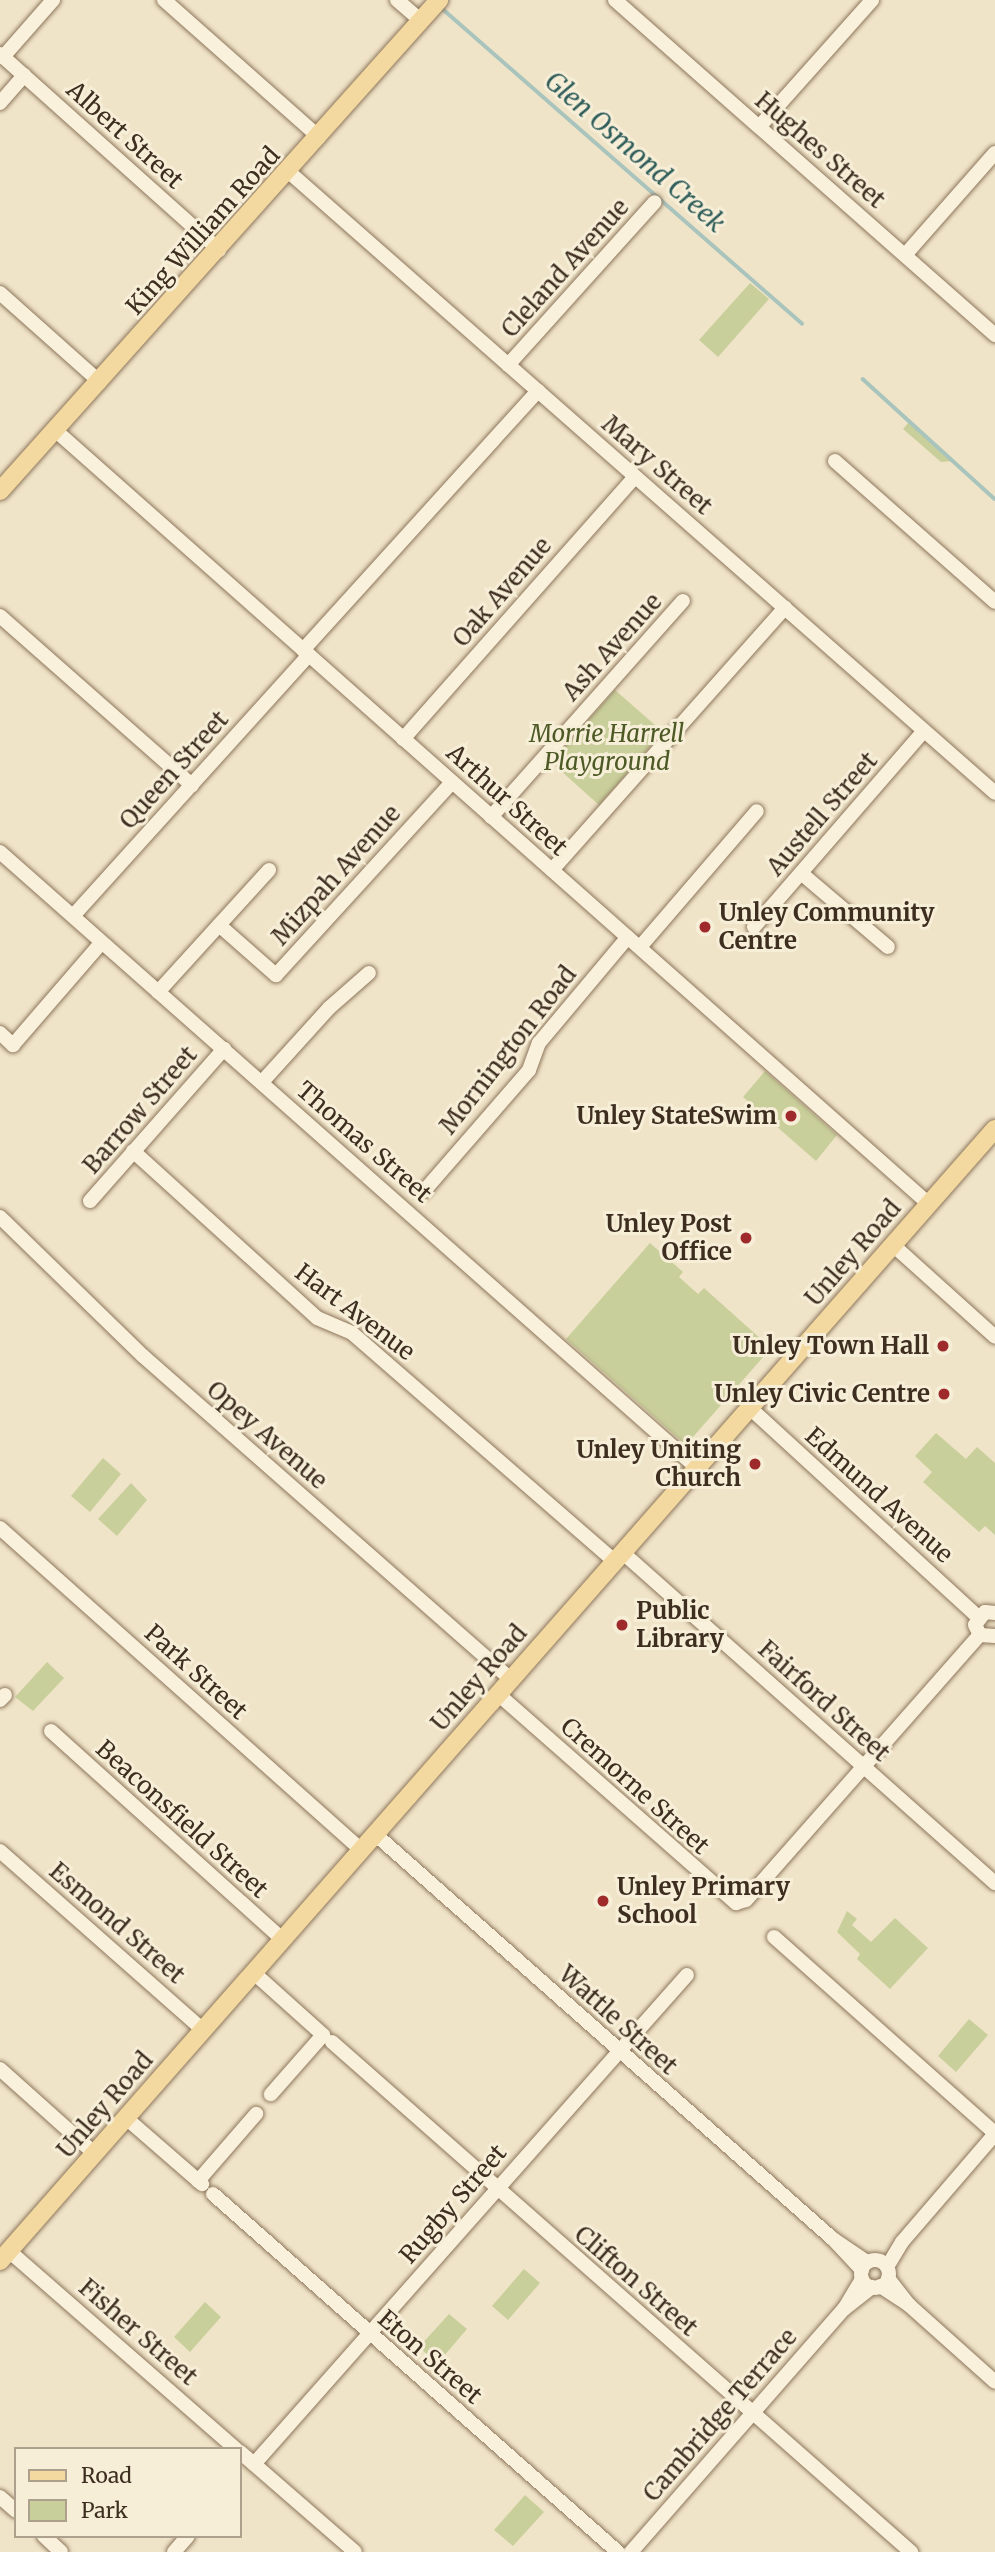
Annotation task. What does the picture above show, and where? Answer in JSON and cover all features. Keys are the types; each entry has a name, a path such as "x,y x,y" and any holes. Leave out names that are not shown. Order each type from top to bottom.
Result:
{"main road":[{"name":"King William Road","path":"0,491 289,172 439,0"},
{"name":"Unley Road","path":"5,2256 995,1129"}],"street":[{"path":"2,56 53,0"},
{"path":"164,0 319,137"},
{"path":"397,0 421,21"},
{"name":"Hughes Street","path":"615,0 995,335"},
{"path":"759,127 872,0"},
{"name":"Albert Street","path":"2,56 219,250"},
{"path":"0,103 24,75"},
{"path":"905,255 995,153"},
{"name":"Mary Street","path":"289,172 995,793"},
{"name":"Cleland Avenue","path":"508,365 655,202"},
{"path":"0,293 100,382"},
{"name":"Queen Street","path":"73,916 192,785 306,652 538,391"},
{"name":"Arthur Street","path":"54,430 929,1203"},
{"path":"835,461 995,602"},
{"name":"Oak Avenue","path":"404,738 635,477"},
{"name":"Ash Avenue","path":"491,817 683,601"},
{"path":"552,870 785,608"},
{"path":"0,616 192,785"},
{"name":"Austell Street","path":"754,927 924,731"},
{"name":"Mizpah Avenue","path":"219,925 276,975 452,782"},
{"path":"640,947 757,811"},
{"name":"Thomas Street","path":"0,852 697,1468"},
{"path":"158,992 270,870"},
{"path":"801,873 888,947"},
{"name":"Mornington Road","path":"424,1191 529,1070 539,1043 628,937"},
{"path":"0,1033 13,1045 102,943"},
{"path":"262,1082 329,1008 369,973"},
{"name":"Barrow Street","path":"90,1201 224,1049"},
{"name":"Hart Avenue","path":"133,1152 317,1318 352,1333 618,1557"},
{"name":"Opey Avenue","path":"0,1217 143,1356 511,1679"},
{"path":"893,1245 995,1337"},
{"name":"Edmund Avenue","path":"750,1408 978,1617"},
{"name":"Park Street","path":"0,1528 362,1850"},
{"name":"Fairford Street","path":"618,1557 863,1766 995,1883"},
{"path":"863,1766 988,1636 975,1625 978,1617 995,1613"},
{"name":"Cremorne Street","path":"498,1694 725,1897 736,1903 746,1900 863,1766"},
{"name":"Beaconsfield Street","path":"51,1731 283,1940"},
{"name":"Wattle Street","path":"374,1834 995,2382"},
{"name":"Esmond Street","path":"0,1851 203,2030"},
{"path":"774,1937 995,2134"},
{"name":"Clifton Street","path":"254,1973 911,2552"},
{"name":"Rugby Street","path":"254,2464 687,1975"},
{"path":"271,2094 328,2039"},
{"path":"0,2069 94,2154"},
{"path":"126,2119 200,2182 256,2114"},
{"name":"Cambridge Terrace","path":"631,2552 995,2134"},
{"name":"Eton Street","path":"213,2194 618,2552"},
{"name":"Fisher Street","path":"5,2256 234,2447"},
{"name":"Fisher Street","path":"242,2454 355,2552"},
{"path":"0,2497 14,2509"},
{"path":"46,2538 61,2552"},
{"path":"174,2552 186,2538"}],"green space":[{"path":"750,283 769,299 718,357 699,340"},
{"path":"909,422 953,461 941,462 903,429"},
{"name":"Morrie Harrell Playground","path":"615,690 663,732 599,805 551,762"},
{"name":"Unley StateSwim","path":"765,1071 837,1135 816,1161 743,1097"},
{"path":"650,1243 683,1272 679,1277 698,1294 704,1288 771,1348 686,1445 566,1339"},
{"path":"936,1433 966,1459 977,1447 995,1463 995,1535 985,1526 979,1532 923,1482 932,1472 915,1456"},
{"path":"103,1458 121,1474 90,1512 71,1496"},
{"path":"131,1483 147,1500 117,1536 98,1519"},
{"path":"47,1662 64,1678 33,1711 15,1697"},
{"path":"847,1911 857,1919 852,1925 871,1942 895,1918 928,1948 890,1989 857,1959 860,1954 837,1932"},
{"path":"969,2019 988,2035 956,2072 938,2056"},
{"path":"524,2269 540,2283 508,2320 492,2306"},
{"path":"205,2302 221,2317 190,2352 174,2337"},
{"path":"449,2314 467,2329 437,2364 419,2347"},
{"path":"525,2495 544,2512 513,2546 494,2530"}],"waterway":[{"name":"Glen Osmond Creek","path":"444,10 802,323"},
{"name":"Glen Osmond Creek","path":"863,379 995,499"}],"place":[{"name":"Unley Community Centre","path":"705,927"},
{"name":"Unley StateSwim","path":"791,1116"},
{"name":"Unley Post Office","path":"746,1238"},
{"name":"Unley Town Hall","path":"943,1346"},
{"name":"Unley Civic Centre","path":"944,1394"},
{"name":"Unley Uniting Church","path":"755,1464"},
{"name":"Public Library","path":"622,1625"},
{"name":"Unley Primary School","path":"603,1901"}]}
